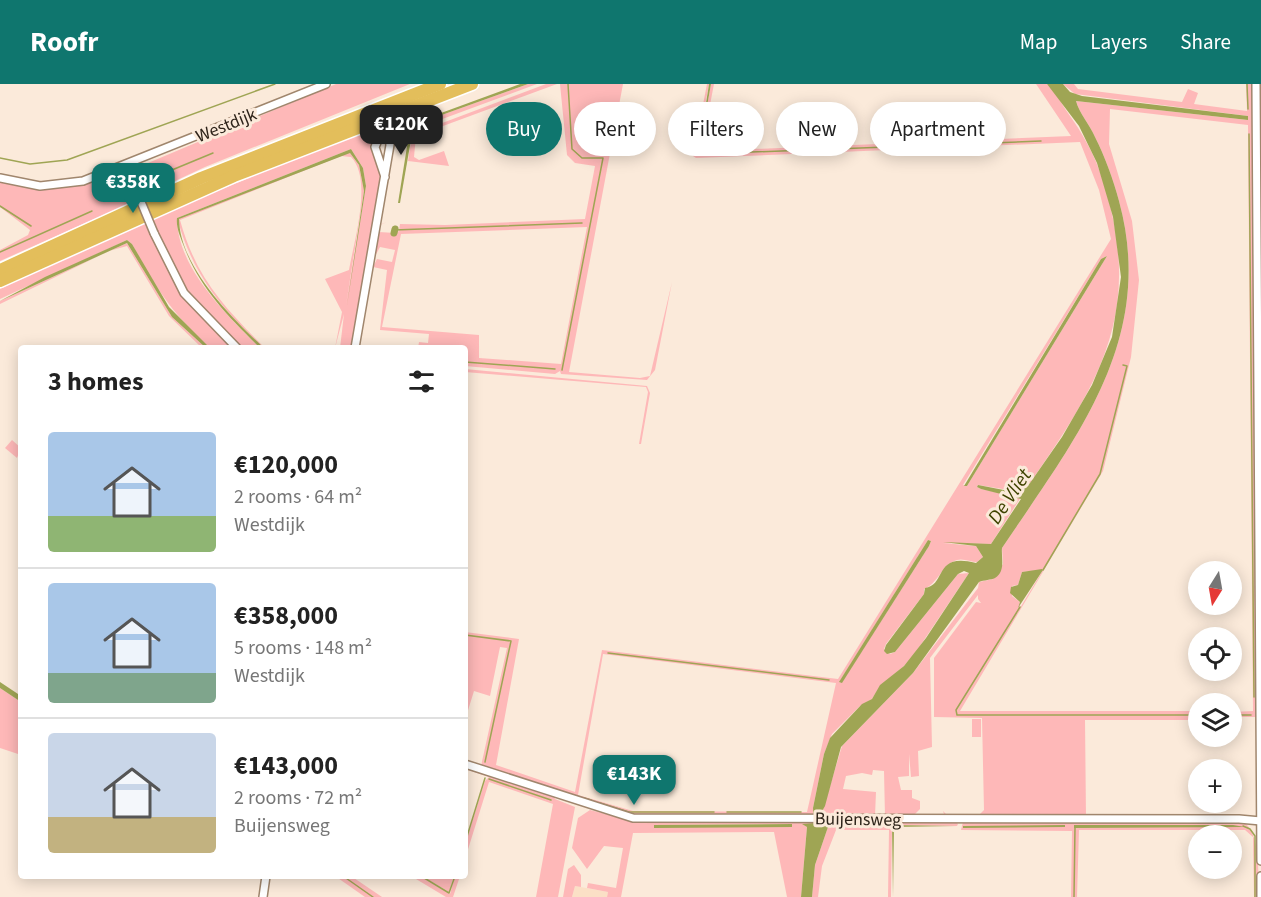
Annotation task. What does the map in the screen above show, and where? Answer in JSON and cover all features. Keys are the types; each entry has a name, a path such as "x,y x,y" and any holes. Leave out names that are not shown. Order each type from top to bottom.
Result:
{"highway":[{"path":"395,101 419,84"},
{"path":"0,270 201,178 441,84"},
{"path":"0,281 234,176 472,84"}],"street":[{"name":"Westdijk","path":"0,178 28,185 57,185 83,181 126,166 326,84"},
{"path":"1256,84 1261,861"},
{"path":"356,345 385,177 390,142 390,138 384,136 378,140 375,147 385,177"},
{"path":"126,166 174,277 184,293 234,345"},
{"name":"Buijensweg","path":"468,765 629,818 1239,819 1261,821"},
{"path":"1261,876 1261,897"},
{"path":"263,897 266,879"}],"shaded area":[{"path":"336,84 410,84 205,167 145,195 140,175 148,163"},
{"path":"528,84 537,84 418,128 401,129 378,138 373,153 382,177 354,345 340,345 344,314 336,345 342,312 325,279 349,270 358,227 361,195 361,180 351,157 341,156 180,220 194,259 203,275 224,305 262,345 241,326 211,290 195,265 178,221 180,218 346,153 350,153 359,165 364,191 346,305 366,186 363,168 351,149 177,218 179,237 185,255 195,272 219,306 257,345 238,345 202,309 170,264 157,230 151,232 171,275 186,299 231,345 207,345 196,335 166,300 132,244 127,240 0,299 0,289 101,241 256,175 412,113 411,126"},
{"path":"546,84 557,84 508,102 498,102"},
{"path":"560,84 623,84 620,102 574,102 574,156 610,156 569,372 640,378 650,376 672,282 655,370 647,380 561,374 560,371 555,374 468,366 468,345 418,345 419,342 428,343 429,334 380,330 387,270 373,267 377,259 392,262 395,250 380,247 373,260 379,225 387,222 380,225 379,232 395,233 399,231 400,224 445,225 585,219 595,166 575,163 567,155","holes":["587,227 561,364 479,358 479,335 382,327 401,234"]},
{"path":"707,84 709,84 706,102 704,102"},
{"path":"711,84 714,84 711,102 708,102"},
{"path":"1036,84 1047,84 1079,129 1100,171 1115,227 1119,268 1117,306 1109,341 1096,376 1055,446 1030,483 1021,492 978,485 977,487 981,489 1021,497 991,544 943,543 976,546 983,557 977,562 959,560 947,566 933,583 924,589 924,594 886,644 884,649 890,654 895,652 958,574 969,573 916,652 904,666 880,686 872,699 860,706 832,734 824,754 813,808 814,816 627,814 481,766 507,648 500,647 490,696 474,691 468,710 468,632 519,639 496,765 575,792 602,650 838,679 1111,239 1099,190 1080,142 1006,145 1006,139 1071,136","holes":["1107,256 967,486 963,485 1101,259","928,540 931,541 842,682 840,681","603,654 836,683 807,812 633,811 578,795"]},
{"path":"1063,84 1074,84 1078,89 1182,102 1188,89 1198,93 1194,104 1247,111 1246,84 1253,84 1256,717 1242,717 1242,712 1253,711 1248,125 1110,109 1109,144 1132,221 1139,280 1131,357 1103,471 960,711 1188,711 1188,720 1085,720 1086,817 945,817 943,811 946,814 980,814 984,810 982,718 934,717 934,658 976,602 981,603 978,595 930,658 932,747 918,751 919,776 911,777 909,754 909,776 898,777 901,790 912,790 912,798 920,801 920,809 912,817 885,817 884,771 873,770 872,775 862,773 846,776 843,789 876,792 875,816 821,816 842,746 913,673 978,588 979,582 993,579 1003,564 1002,548 1081,427 1102,386 1118,343 1127,299 1128,251 1119,201 1111,176 1093,132 1076,101 1248,120 1248,116 1075,94","holes":["1043,570 1019,608 1020,602 1012,596 1012,586 1018,585 1022,572"]},
{"path":"486,107 486,110 416,136 414,157 419,160 444,151 449,166 408,161 412,135 409,132 421,131"},
{"path":"870,144 870,151 858,151 858,145"},
{"path":"776,148 776,155 764,155 764,149"},
{"path":"693,156 744,156 696,158"},
{"path":"115,174 129,180 137,200 0,261 0,250 28,235 30,230 0,207 0,181 31,187 45,187"},
{"path":"127,243 172,317 203,345 199,345 169,316 127,246 110,251"},
{"path":"102,255 0,304 0,301"},
{"path":"468,369 647,386 650,393 641,444 639,444 648,392 646,387 468,372"},
{"path":"12,440 18,445 17,458 5,448"},
{"path":"0,688 18,700 18,754 0,748"},
{"path":"972,719 981,719 981,737 972,737"},
{"path":"468,767 554,796 555,799 575,807 558,897 536,897 553,804 489,782 468,849 468,835 485,781 489,777 468,770"},
{"path":"590,810 629,820 814,821 813,825 803,824 807,827 801,897 787,897 774,832 633,833 621,897 607,897 608,892 587,888 588,883 616,888 623,848 604,846 587,869 572,848 578,818","holes":["791,824 791,827 654,827 655,825"]},
{"path":"821,821 956,822 958,824 957,826 892,825 891,897 888,897 889,830 836,830 822,866 818,897 812,897 815,865 828,827 882,827 821,825"},
{"path":"1240,821 1247,825 1252,832 1255,841 1259,897 1254,897 1253,837 1242,830 1242,825 1188,825 1188,830 1079,830 1077,897 1071,897 1072,831 961,830 963,822"},
{"path":"574,865 581,875 581,887 575,886 572,897 563,897 568,869"},
{"path":"339,879 355,879 382,897 365,897"},
{"path":"416,879 425,879 450,894 454,879 459,879 453,897 446,897"},
{"path":"427,879 453,879 449,892"},
{"path":"575,886 608,892 607,897 572,897"}],"water":[{"path":"520,84 528,84 411,126 411,124"},
{"path":"709,84 711,84 708,102"},
{"name":"De Vliet","path":"1047,84 1063,84 1070,92 1082,96 1248,116 1248,120 1076,101 1093,132 1111,176 1119,201 1128,251 1127,299 1118,343 1102,386 1081,427 1002,548 1001,572 993,579 979,582 913,673 841,747 821,813 821,824 882,825 882,827 828,827 815,865 812,897 801,897 807,827 802,824 814,823 813,808 824,754 830,738 862,704 872,699 880,685 904,666 926,638 969,573 964,571 958,574 895,652 887,654 884,651 886,645 924,594 925,588 932,586 947,565 962,561 976,563 983,557 976,546 943,542 991,544 1021,499 981,489 977,487 978,485 1019,493 1030,483 1062,437 1092,385 1112,337 1121,277 1113,217 1097,163 1079,126"},
{"path":"409,134 412,134 400,203 398,203"},
{"path":"351,149 363,168 366,186 347,305 364,191 359,165 350,153 179,219 188,255 198,273 223,306 261,345 257,345 226,313 206,288 190,260 181,238 177,218"},
{"path":"127,240 132,244 169,307 207,345 203,345 172,317 127,243 0,301 45,277"},
{"path":"1107,256 967,486 964,486 1101,259"},
{"path":"928,540 931,541 929,546 842,683 839,682"},
{"path":"1042,569 1018,608 1020,602 1010,593 1011,587 1018,585 1022,572"},
{"path":"0,682 18,694 18,700 0,688"},
{"path":"792,824 792,827 654,828 654,825"},
{"path":"892,825 957,826 894,827 893,897"},
{"path":"1065,825 1065,827 963,828 963,826"},
{"path":"1074,825 1188,825 1188,827 1074,828"}],"waterway":[{"path":"0,158 30,164 67,160 275,84"},
{"path":"562,370 603,158 582,158 572,149 568,84"},
{"path":"1247,84 1248,109"},
{"path":"1249,134 1254,697"},
{"path":"764,152 1041,141"},
{"path":"155,177 213,153"},
{"path":"0,206 31,226"},
{"path":"0,252 92,211"},
{"path":"394,230 582,223"},
{"path":"394,233 395,229"},
{"path":"468,362 555,369"},
{"path":"1043,570 1100,474 1127,366 1123,365"},
{"path":"1020,607 956,710 957,715 1188,715"},
{"path":"468,635 511,641 485,762"},
{"path":"608,653 829,680"},
{"path":"1242,715 1251,715"},
{"path":"468,833 485,778"},
{"path":"489,779 551,800"},
{"path":"584,798 591,800"},
{"path":"600,803 629,812 714,812"},
{"path":"727,812 801,812"},
{"path":"1243,826 1250,829 1255,836 1255,897"},
{"path":"1074,897 1075,827"},
{"path":"347,879 373,897"},
{"path":"426,879 449,893 454,879"}]}
